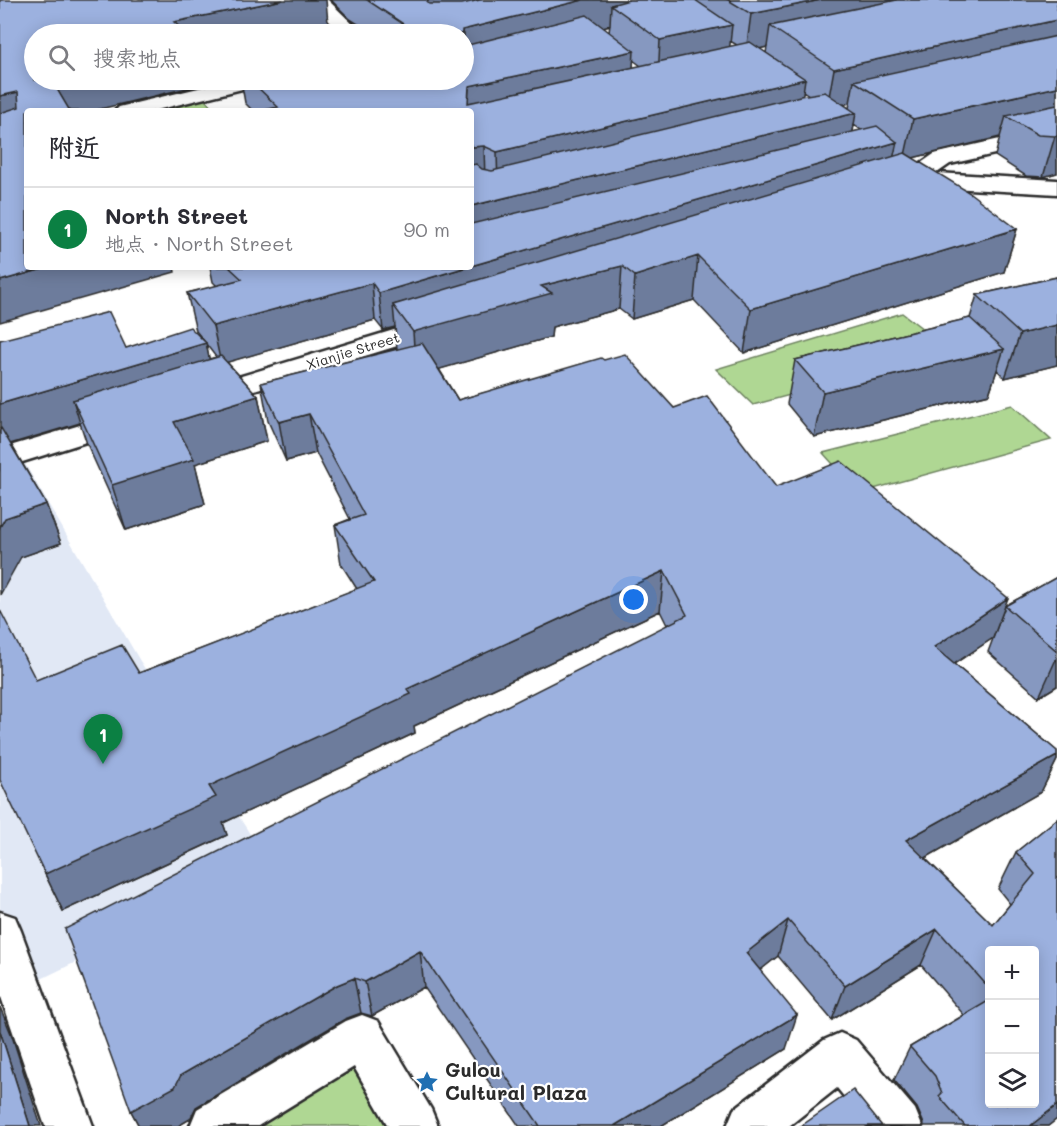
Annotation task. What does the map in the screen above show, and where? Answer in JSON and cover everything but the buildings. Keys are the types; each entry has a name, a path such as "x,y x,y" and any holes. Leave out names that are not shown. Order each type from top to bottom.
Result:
{"street":[{"path":"317,0 342,24"},
{"path":"139,108 214,90"},
{"path":"210,91 225,108"},
{"path":"880,190 906,174 942,159 1057,133"},
{"path":"906,174 1057,187"},
{"name":"Xianjie Street","path":"183,403 457,319"},
{"path":"0,459 148,414"},
{"path":"0,931 69,1126"},
{"path":"214,1126 362,1037 414,1126"},
{"path":"751,1126 840,1056 898,1126"}],"shaded area":[{"path":"0,421 140,661 271,867 0,999"}],"green space":[{"path":"199,93 212,108 138,108"},
{"path":"902,313 952,351 753,405 716,369"},
{"path":"1012,405 1051,440 859,493 823,453"},
{"path":"362,1037 414,1126 214,1126"}],"place":[{"name":"North Street","path":"103,764"},
{"name":"Gulou Cultural Plaza","path":"427,1082"}]}
